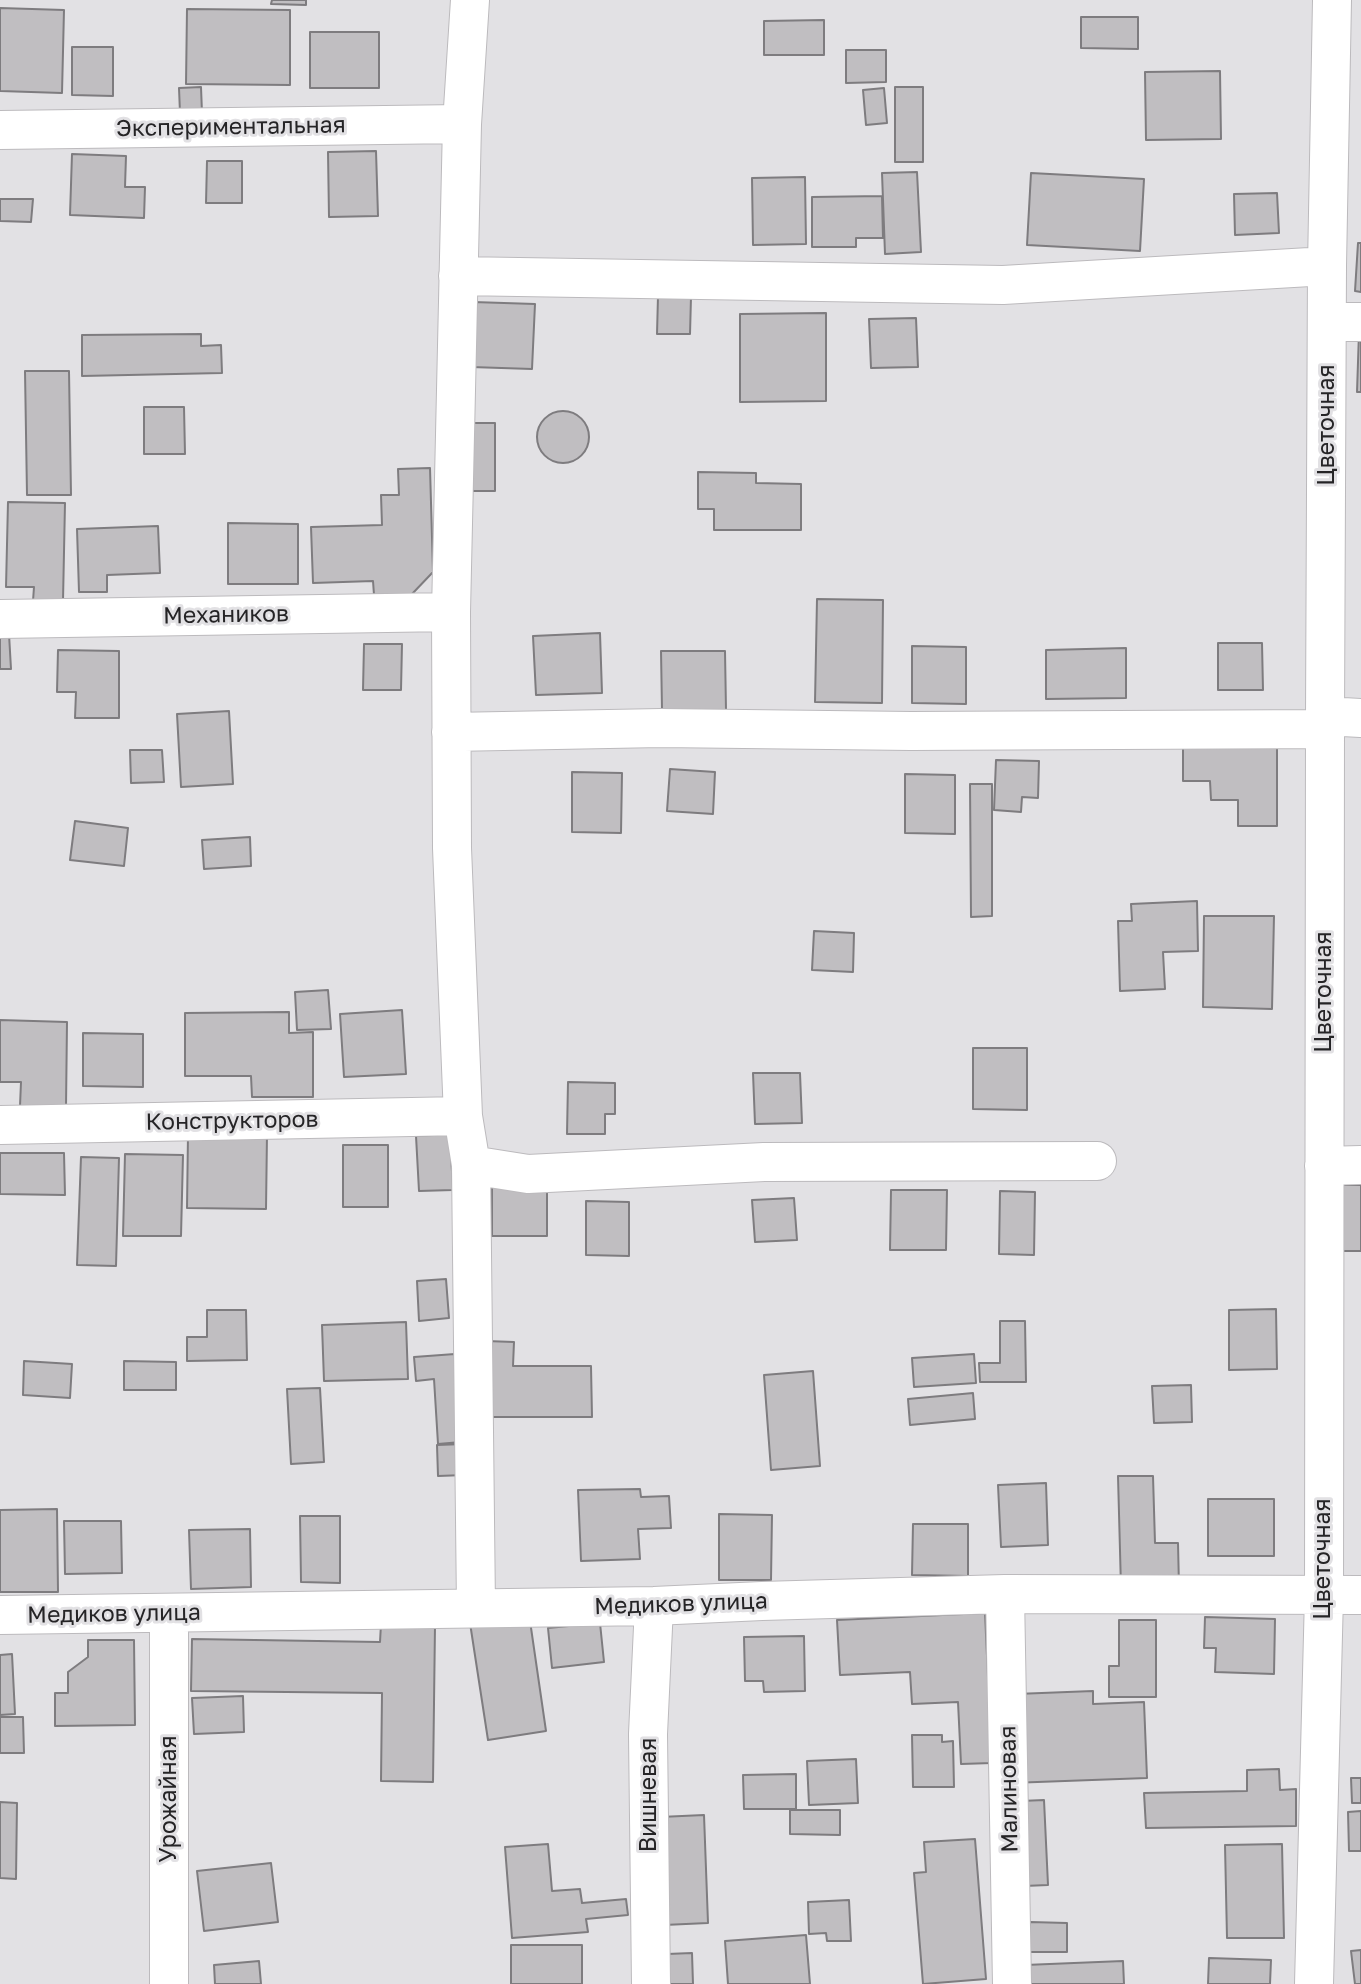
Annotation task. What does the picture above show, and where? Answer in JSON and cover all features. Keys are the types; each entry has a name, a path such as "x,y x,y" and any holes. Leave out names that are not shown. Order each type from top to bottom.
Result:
{"street":[{"path":"470,0 462,124 458,276 451,732 452,848 463,1116 471,1165 475,1608"},
{"name":"Цветочная","path":"1314,1984 1324,1595 1324,1166 1337,721 1344,322 1327,266 1332,0"},
{"name":"Экспериментальная","path":"0,130 462,124"},
{"path":"458,276 1003,285 1327,266"},
{"name":"Механиков","path":"0,619 451,612"},
{"path":"451,732 660,728 911,731 1337,721"},
{"name":"Конструкторов","path":"0,1125 463,1116"},
{"path":"471,1165 528,1174 764,1162 1097,1161"},
{"path":"1324,1166 1361,1165"},
{"name":"Медиков улица","path":"0,1615 654,1606 1005,1594 1361,1595"},
{"name":"Малиновая","path":"1005,1594 1012,1984"},
{"name":"Вишневая","path":"650,1984 648,1734 654,1606"},
{"name":"Урожайная","path":"169,1613 169,1984"}],"building":[{"path":"272,0 306,0 306,5 271,4"},
{"path":"0,8 64,10 62,93 0,91"},
{"path":"187,9 290,10 290,85 186,84"},
{"path":"1081,17 1138,17 1138,49 1081,48"},
{"path":"824,20 824,55 764,55 764,21"},
{"path":"310,32 379,32 379,88 310,88"},
{"path":"72,47 113,47 113,96 72,95"},
{"path":"846,50 886,50 886,82 846,83"},
{"path":"1220,71 1221,139 1146,140 1145,72"},
{"path":"201,87 202,113 180,113 179,88"},
{"path":"895,87 923,87 923,162 895,162"},
{"path":"884,88 887,123 866,125 863,90"},
{"path":"376,151 378,216 329,217 328,152"},
{"path":"72,154 126,156 125,187 145,187 144,218 70,215"},
{"path":"207,161 242,161 242,203 206,203"},
{"path":"917,172 921,252 885,254 882,173"},
{"path":"1031,173 1144,179 1140,251 1027,245"},
{"path":"805,177 806,244 753,245 752,178"},
{"path":"1277,193 1279,233 1235,235 1234,194"},
{"path":"882,196 883,238 856,238 856,247 812,247 812,197"},
{"path":"0,199 33,199 31,222 0,221"},
{"path":"1358,243 1361,243 1361,292 1355,291"},
{"path":"658,296 691,297 690,334 657,334"},
{"path":"473,302 535,304 532,369 471,367"},
{"path":"826,313 826,401 740,402 740,314"},
{"path":"916,318 918,367 871,368 869,319"},
{"path":"1359,332 1361,392 1357,392"},
{"path":"201,334 201,346 221,345 222,373 82,376 82,335"},
{"path":"25,371 69,371 71,495 27,495"},
{"path":"144,407 184,407 185,454 144,454"},
{"path":"563,411 573,413 581,419 587,427 587,447 581,455 573,461 563,463 553,461 545,455 539,447 537,437 539,427 545,419 553,413"},
{"path":"462,423 495,423 495,491 463,491"},
{"path":"430,468 433,572 412,594 374,595 373,581 313,583 311,527 382,525 381,495 399,495 398,469"},
{"path":"698,472 756,473 756,483 801,484 801,530 714,530 714,509 698,509"},
{"path":"8,502 65,503 63,601 33,601 34,587 6,587"},
{"path":"228,523 298,524 298,584 228,584"},
{"path":"158,526 160,573 107,575 107,592 79,592 77,529"},
{"path":"817,599 883,600 882,703 815,702"},
{"path":"600,633 602,693 536,695 533,636"},
{"path":"9,634 11,669 0,669 0,635"},
{"path":"1218,643 1262,643 1263,690 1218,690"},
{"path":"364,644 402,644 401,690 363,690"},
{"path":"912,646 966,647 966,704 912,703"},
{"path":"1126,648 1126,698 1046,699 1046,650"},
{"path":"58,650 119,651 119,718 75,718 76,692 57,692"},
{"path":"661,651 725,651 726,710 662,710"},
{"path":"229,711 233,784 181,787 177,714"},
{"path":"1183,747 1277,747 1277,826 1238,826 1238,800 1211,800 1210,781 1183,781"},
{"path":"130,750 162,750 164,782 131,783"},
{"path":"996,760 1039,761 1038,798 1022,797 1021,812 994,810"},
{"path":"670,769 715,772 713,814 667,811"},
{"path":"572,772 622,773 621,833 572,832"},
{"path":"905,774 955,775 955,834 905,833"},
{"path":"970,784 992,784 992,916 971,917"},
{"path":"75,821 128,828 124,866 70,860"},
{"path":"250,837 251,866 204,869 202,840"},
{"path":"1197,901 1198,951 1163,952 1165,989 1120,991 1118,921 1132,921 1131,904"},
{"path":"1204,916 1274,916 1272,1009 1203,1007"},
{"path":"814,931 854,933 853,972 812,970"},
{"path":"328,990 331,1029 297,1030 295,992"},
{"path":"402,1010 406,1074 344,1077 340,1014"},
{"path":"289,1012 289,1033 313,1032 313,1097 252,1097 251,1076 185,1076 185,1013"},
{"path":"0,1020 67,1022 66,1107 20,1106 21,1082 0,1082"},
{"path":"83,1033 143,1034 143,1087 83,1086"},
{"path":"973,1048 1027,1048 1027,1110 973,1109"},
{"path":"753,1073 800,1073 802,1123 755,1124"},
{"path":"568,1082 615,1083 615,1114 605,1114 605,1134 567,1134"},
{"path":"188,1134 267,1134 266,1209 187,1208"},
{"path":"450,1134 453,1190 419,1191 416,1136"},
{"path":"343,1145 388,1145 388,1207 343,1207"},
{"path":"0,1153 64,1153 65,1195 0,1194"},
{"path":"125,1154 183,1155 181,1236 123,1236"},
{"path":"81,1157 119,1158 116,1266 77,1265"},
{"path":"492,1185 547,1185 547,1236 492,1236"},
{"path":"1339,1185 1361,1185 1361,1251 1339,1251"},
{"path":"891,1190 947,1190 946,1250 890,1250"},
{"path":"1000,1191 1035,1192 1034,1255 999,1254"},
{"path":"794,1198 797,1240 755,1242 752,1200"},
{"path":"586,1201 629,1202 629,1256 586,1255"},
{"path":"446,1279 449,1318 419,1321 417,1281"},
{"path":"1276,1309 1277,1369 1229,1370 1229,1310"},
{"path":"207,1310 246,1310 247,1360 187,1361 187,1337 207,1337"},
{"path":"1000,1321 1025,1321 1026,1382 980,1382 979,1363 1000,1363"},
{"path":"406,1322 408,1379 324,1381 322,1325"},
{"path":"486,1341 514,1342 513,1366 591,1366 592,1417 486,1417"},
{"path":"455,1354 461,1442 438,1444 434,1379 416,1381 414,1357"},
{"path":"974,1354 976,1383 914,1387 912,1358"},
{"path":"24,1361 72,1364 70,1398 23,1395"},
{"path":"124,1361 176,1362 176,1390 124,1390"},
{"path":"813,1371 820,1466 771,1470 764,1375"},
{"path":"1191,1385 1192,1422 1154,1423 1152,1386"},
{"path":"320,1388 324,1462 291,1464 287,1389"},
{"path":"973,1393 975,1419 910,1425 908,1399"},
{"path":"464,1444 465,1475 438,1476 437,1445"},
{"path":"1118,1476 1153,1476 1155,1543 1178,1543 1179,1587 1121,1588"},
{"path":"1046,1483 1048,1545 1001,1547 998,1485"},
{"path":"640,1489 641,1497 669,1496 671,1528 638,1529 640,1559 581,1561 578,1490"},
{"path":"1208,1499 1274,1499 1274,1556 1208,1556"},
{"path":"57,1509 58,1592 0,1592 0,1510"},
{"path":"719,1514 772,1515 771,1580 719,1580"},
{"path":"300,1516 340,1516 340,1583 301,1582"},
{"path":"64,1521 121,1521 122,1573 65,1574"},
{"path":"913,1524 968,1524 968,1576 912,1575"},
{"path":"250,1529 251,1587 191,1589 189,1530"},
{"path":"985,1613 992,1763 961,1764 958,1702 912,1704 910,1672 840,1675 837,1620"},
{"path":"529,1614 546,1731 488,1740 470,1623"},
{"path":"1205,1617 1275,1619 1274,1674 1215,1672 1216,1648 1204,1648"},
{"path":"1119,1620 1156,1620 1156,1697 1109,1697 1109,1666 1119,1666"},
{"path":"600,1623 604,1662 552,1668 548,1628"},
{"path":"381,1624 435,1625 433,1782 381,1781 382,1693 191,1691 192,1639 380,1642"},
{"path":"804,1636 805,1691 764,1692 763,1681 745,1681 744,1637"},
{"path":"88,1640 134,1640 135,1725 55,1726 55,1693 68,1693 68,1672 88,1657"},
{"path":"12,1654 15,1714 0,1715 0,1655"},
{"path":"1093,1691 1093,1704 1144,1702 1147,1778 1010,1783 1016,1694"},
{"path":"243,1696 244,1732 194,1734 192,1698"},
{"path":"0,1717 23,1717 24,1753 0,1753"},
{"path":"912,1735 942,1735 942,1742 953,1741 954,1787 913,1787"},
{"path":"856,1759 858,1803 809,1805 807,1761"},
{"path":"1279,1769 1280,1790 1296,1789 1296,1826 1146,1828 1144,1793 1247,1791 1247,1770"},
{"path":"796,1774 796,1809 744,1809 743,1775"},
{"path":"1351,1778 1361,1778 1361,1803 1352,1803"},
{"path":"1044,1800 1048,1885 1024,1886 1021,1801"},
{"path":"0,1802 17,1803 16,1879 0,1878"},
{"path":"790,1810 840,1810 840,1835 790,1834"},
{"path":"1361,1811 1361,1851 1349,1851 1348,1812"},
{"path":"704,1815 708,1923 664,1925 660,1817"},
{"path":"975,1839 986,1979 923,1984 914,1873 926,1872 924,1842"},
{"path":"548,1844 552,1891 580,1889 582,1903 626,1899 628,1915 586,1919 588,1932 512,1938 505,1847"},
{"path":"1282,1844 1284,1938 1227,1938 1225,1845"},
{"path":"271,1863 278,1922 204,1931 197,1871"},
{"path":"849,1900 851,1941 827,1941 826,1933 809,1934 808,1902"},
{"path":"1030,1922 1067,1923 1067,1952 1030,1952"},
{"path":"806,1935 810,1984 728,1984 725,1941"},
{"path":"511,1945 582,1945 582,1984 511,1984"},
{"path":"1361,1950 1361,1984 1355,1984 1351,1951"},
{"path":"692,1953 693,1984 668,1984 667,1954"},
{"path":"1209,1958 1271,1960 1270,1984 1208,1984"},
{"path":"259,1961 261,1984 215,1984 214,1965"},
{"path":"1123,1961 1124,1984 1026,1984 1025,1965"}]}
